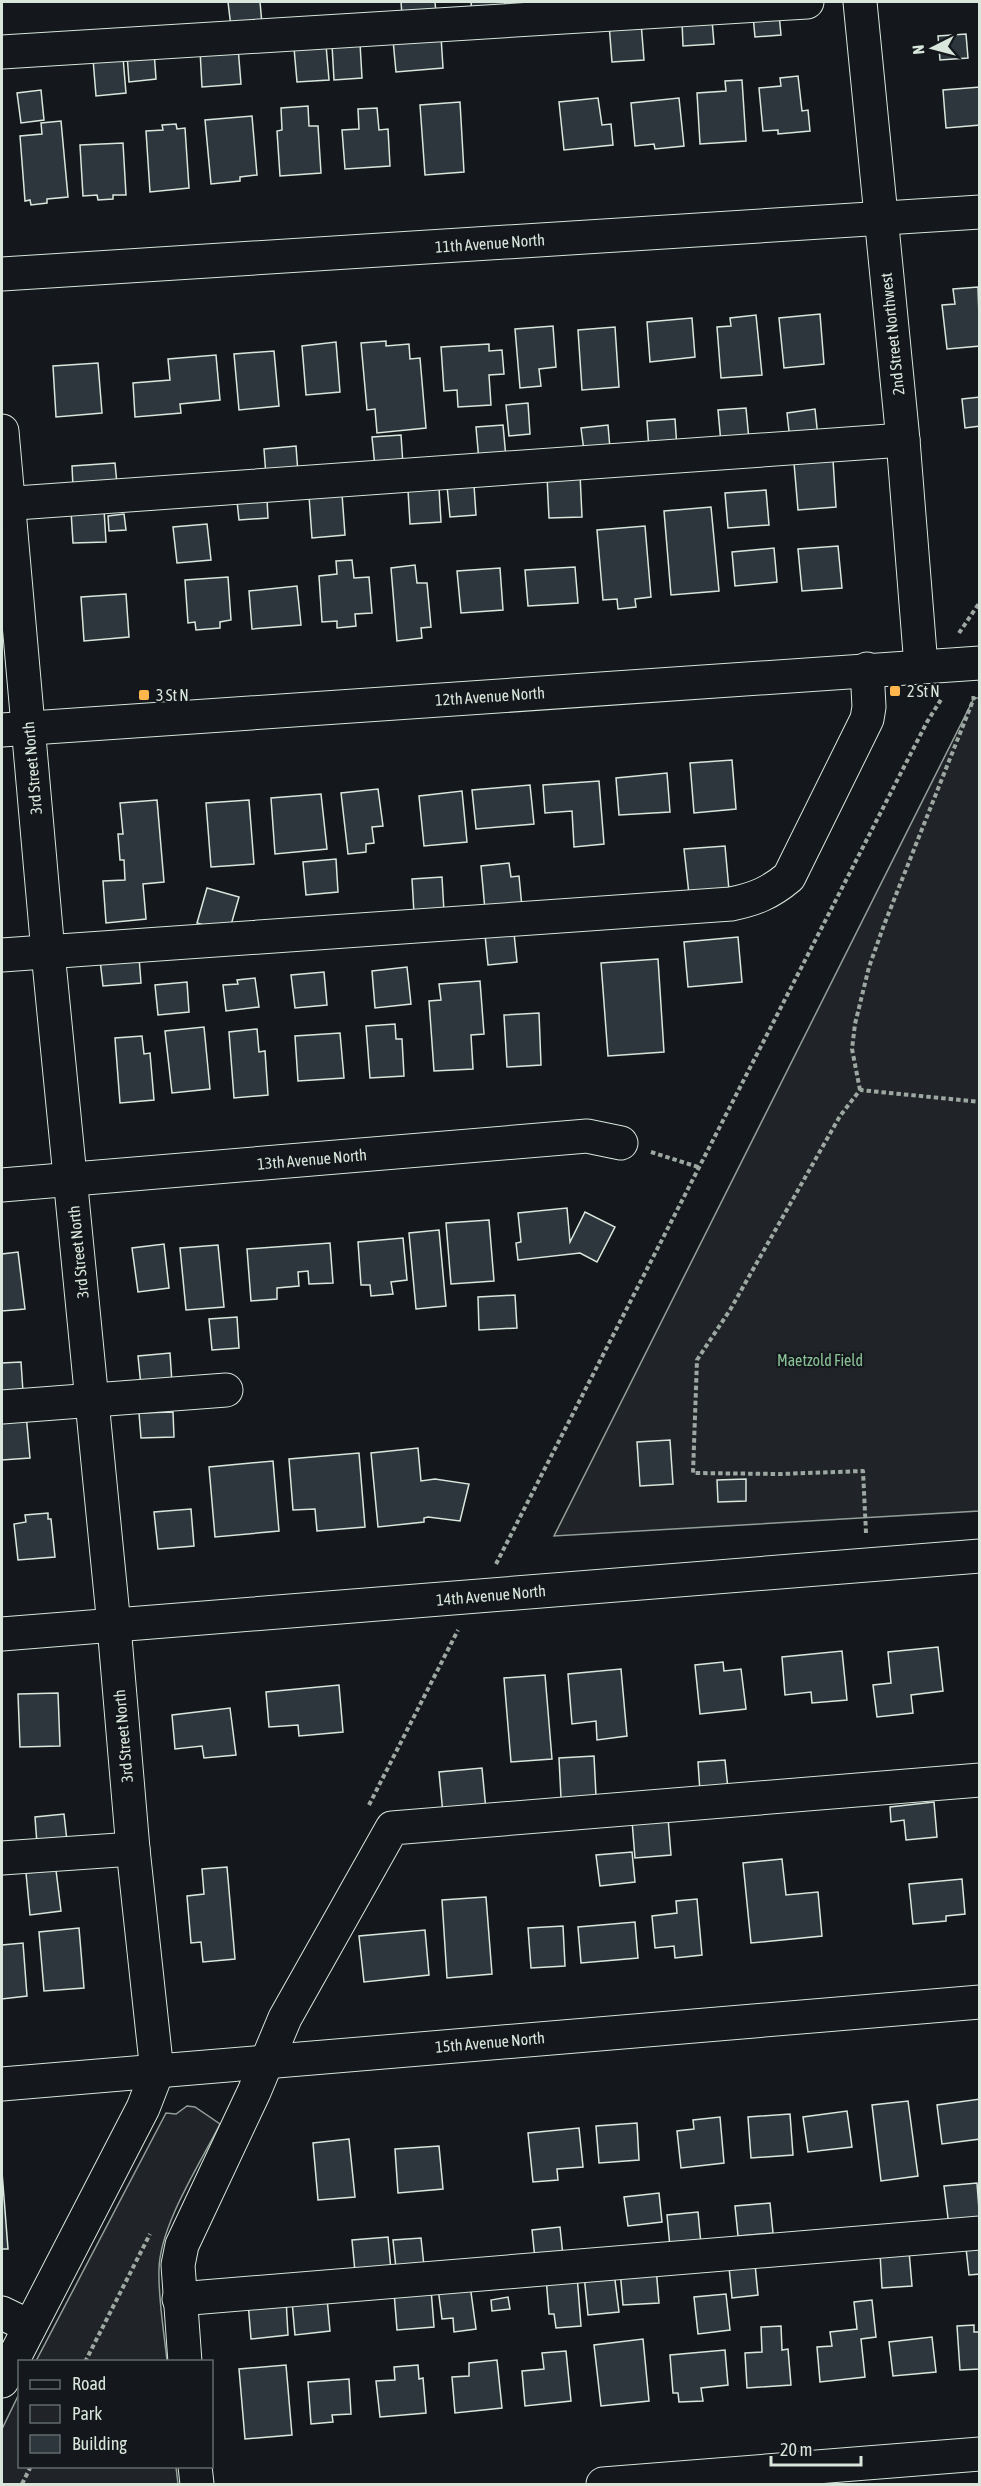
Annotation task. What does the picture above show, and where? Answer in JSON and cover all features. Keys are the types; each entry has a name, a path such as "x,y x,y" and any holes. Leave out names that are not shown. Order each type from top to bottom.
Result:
{"street":[{"path":"2,52 807,2"},
{"name":"2nd Street Northwest","path":"861,2 903,440 921,666"},
{"name":"11th Avenue North","path":"2,274 980,212"},
{"name":"3rd Street North","path":"2,431 15,729 48,952 93,1400 133,1849 157,2072"},
{"path":"5,503 903,440"},
{"name":"12th Avenue North","path":"15,729 980,663"},
{"path":"2,955 719,904 753,899 771,892 789,877 867,719 869,706 867,669"},
{"name":"13th Avenue North","path":"2,1185 587,1136 621,1143"},
{"path":"2,1407 226,1390"},
{"name":"14th Avenue North","path":"2,1634 980,1556"},
{"path":"185,2360 178,2265 182,2245 285,2018 392,1828 980,1780"},
{"path":"2,1858 133,1849"},
{"name":"15th Avenue North","path":"2,2084 980,2002"},
{"path":"2,2381 15,2320 143,2108 157,2072"},
{"path":"179,2299 980,2233"},
{"path":"603,2484 980,2454"},
{"path":"195,2468 197,2484"}],"path":[{"path":"957,637 980,602"},
{"path":"495,1565 944,693"},
{"path":"867,1524 863,1471 780,1474 693,1473 697,1359 730,1310 840,1116 860,1090 852,1050 855,1024 869,968 974,698"},
{"path":"860,1090 980,1102"},
{"path":"621,1143 698,1167"},
{"path":"22,2484 30,2468"}],"green space":[{"name":"Maetzold Field","path":"974,698 979,698 979,1511 554,1536"},
{"path":"187,2106 195,2107 220,2124 173,2214 161,2252 159,2292 167,2360 37,2360 166,2113 176,2114"},
{"path":"18,2396 18,2468 176,2468 178,2484 2,2484 2,2429"}],"building":[{"path":"228,2 260,2 262,24 231,27"},
{"path":"401,2 435,2 436,13 402,15"},
{"path":"471,2 505,2 506,9 472,12"},
{"path":"779,14 781,35 755,37 753,16"},
{"path":"712,20 714,44 683,46 682,22"},
{"path":"641,22 644,60 612,62 609,24"},
{"path":"966,34 968,58 940,60 938,36"},
{"path":"441,36 443,68 396,72 393,40"},
{"path":"360,43 362,78 334,80 332,45"},
{"path":"326,45 329,80 297,82 294,48"},
{"path":"238,47 241,84 202,87 200,50"},
{"path":"154,51 156,79 129,82 127,54"},
{"path":"123,57 126,93 96,96 93,59"},
{"path":"798,76 802,111 808,110 810,131 778,134 778,130 763,131 759,88 781,86 780,78"},
{"path":"742,80 746,141 700,144 697,93 726,91 725,81"},
{"path":"980,87 980,125 946,128 943,90"},
{"path":"41,90 44,120 21,123 17,93"},
{"path":"598,98 602,125 611,124 613,145 564,150 559,102"},
{"path":"679,98 684,146 655,149 654,144 635,146 631,103"},
{"path":"460,102 464,172 425,175 420,105"},
{"path":"308,106 309,126 318,126 321,173 280,176 277,131 282,130 281,108"},
{"path":"377,108 379,130 388,129 390,166 345,169 342,130 359,129 358,109"},
{"path":"252,116 257,175 240,177 240,181 211,184 205,120"},
{"path":"61,121 68,197 47,199 47,203 31,205 30,200 25,201 20,136 42,134 41,123"},
{"path":"176,124 177,129 185,128 189,188 150,192 146,131 163,130 162,125"},
{"path":"123,143 126,195 113,195 113,199 98,200 97,195 83,196 80,145"},
{"path":"978,287 980,346 947,349 942,305 955,304 953,289"},
{"path":"820,314 824,364 784,368 779,318"},
{"path":"756,315 762,375 721,378 717,327 731,326 730,318"},
{"path":"692,318 695,357 650,362 647,322"},
{"path":"553,326 556,367 539,369 541,386 520,388 515,329"},
{"path":"615,327 619,387 582,390 578,330"},
{"path":"386,341 386,346 409,344 410,359 420,358 426,428 377,433 375,409 367,410 361,343"},
{"path":"336,342 340,392 306,395 302,346"},
{"path":"489,344 489,351 502,350 504,374 489,375 491,405 458,407 457,390 444,391 441,347"},
{"path":"274,351 279,406 239,410 234,354"},
{"path":"216,355 220,400 180,404 181,413 135,417 133,383 170,380 168,359"},
{"path":"98,363 102,413 56,417 53,366"},
{"path":"980,397 980,426 965,428 962,399"},
{"path":"528,403 530,434 509,436 506,405"},
{"path":"746,408 749,440 721,443 718,410"},
{"path":"815,409 818,437 790,440 787,413"},
{"path":"675,419 677,448 649,450 647,421"},
{"path":"503,425 506,458 479,461 476,427"},
{"path":"608,425 610,449 584,451 581,428"},
{"path":"401,435 403,465 375,467 372,437"},
{"path":"296,446 298,473 266,476 264,449"},
{"path":"833,460 836,507 798,510 794,463"},
{"path":"115,463 117,484 73,487 72,466"},
{"path":"580,474 582,517 549,518 547,476"},
{"path":"474,485 476,515 450,517 447,486"},
{"path":"439,488 441,522 410,524 408,490"},
{"path":"766,490 769,525 728,528 725,493"},
{"path":"342,494 345,535 312,538 309,496"},
{"path":"267,499 268,518 239,520 237,501"},
{"path":"711,507 719,591 671,595 664,511"},
{"path":"104,509 106,542 73,543 71,511"},
{"path":"124,514 126,530 109,531 108,516"},
{"path":"207,524 211,560 177,563 173,527"},
{"path":"645,526 651,597 635,599 636,607 618,609 617,599 603,600 597,530"},
{"path":"838,546 842,588 802,591 798,549"},
{"path":"774,548 777,582 735,586 732,552"},
{"path":"352,560 354,578 369,577 372,613 355,614 356,626 337,628 337,621 322,622 319,576 337,574 336,561"},
{"path":"415,565 417,583 427,583 431,627 421,628 422,638 397,641 391,568"},
{"path":"575,567 578,603 528,606 525,570"},
{"path":"500,568 503,610 461,613 457,571"},
{"path":"228,577 231,620 220,622 220,628 196,630 195,622 188,623 185,580"},
{"path":"297,586 301,625 252,629 249,591"},
{"path":"126,594 129,637 84,641 81,597"},
{"path":"732,760 736,809 694,813 690,763"},
{"path":"667,773 670,812 619,815 616,778"},
{"path":"599,781 604,844 574,847 572,811 545,813 543,785"},
{"path":"530,785 534,824 476,829 472,790"},
{"path":"378,789 383,826 372,827 374,843 366,844 366,852 348,854 341,793"},
{"path":"462,791 467,842 424,846 419,796"},
{"path":"321,794 327,849 275,854 271,798"},
{"path":"157,800 164,882 143,884 146,919 106,923 103,881 125,880 124,860 120,860 118,834 123,834 120,803"},
{"path":"249,800 254,864 211,867 206,803"},
{"path":"725,846 729,890 689,894 684,849"},
{"path":"336,859 338,892 306,895 303,862"},
{"path":"509,863 511,877 519,876 522,907 485,910 481,866"},
{"path":"442,877 444,912 414,914 412,879"},
{"path":"207,888 239,897 229,932 197,923"},
{"path":"514,933 517,962 488,965 485,935"},
{"path":"738,937 742,982 688,987 684,942"},
{"path":"139,957 141,983 103,986 100,960"},
{"path":"658,959 664,1052 608,1056 601,963"},
{"path":"407,967 411,1004 375,1008 372,971"},
{"path":"324,972 327,1005 295,1008 291,975"},
{"path":"255,978 259,1007 226,1011 223,985 238,984 237,980"},
{"path":"480,981 484,1034 471,1035 473,1069 434,1071 429,1001 441,1000 439,984"},
{"path":"187,982 189,1012 158,1015 155,985"},
{"path":"539,1013 541,1065 507,1067 504,1015"},
{"path":"395,1024 396,1039 402,1039 404,1076 370,1078 366,1026"},
{"path":"204,1027 210,1089 172,1093 165,1031"},
{"path":"257,1029 259,1052 265,1051 268,1095 234,1098 229,1032"},
{"path":"340,1033 344,1078 298,1081 295,1036"},
{"path":"142,1036 144,1054 150,1053 154,1100 120,1103 115,1038"},
{"path":"567,1208 570,1242 585,1212 615,1227 597,1262 580,1253 518,1260 516,1243 521,1242 518,1213"},
{"path":"489,1220 494,1281 451,1284 446,1223"},
{"path":"439,1230 446,1306 416,1309 409,1233"},
{"path":"403,1238 407,1280 391,1282 393,1294 371,1296 370,1285 361,1285 358,1242"},
{"path":"330,1243 333,1283 309,1284 308,1271 298,1272 299,1286 277,1288 277,1299 251,1301 247,1249"},
{"path":"164,1244 169,1288 138,1292 132,1248"},
{"path":"218,1245 224,1307 186,1310 180,1248"},
{"path":"18,1252 25,1309 2,1311 2,1254"},
{"path":"515,1295 517,1328 479,1330 478,1297"},
{"path":"237,1317 239,1348 212,1350 209,1319"},
{"path":"170,1353 172,1383 141,1386 138,1356"},
{"path":"21,1362 23,1392 2,1394 2,1363"},
{"path":"173,1412 174,1437 141,1438 139,1413"},
{"path":"26,1414 30,1458 2,1460 2,1416"},
{"path":"670,1440 673,1484 640,1486 637,1442"},
{"path":"418,1448 421,1481 435,1479 469,1484 460,1521 428,1517 424,1518 424,1522 378,1527 371,1453"},
{"path":"359,1453 365,1527 317,1531 315,1509 293,1510 289,1459"},
{"path":"273,1461 279,1531 215,1537 209,1467"},
{"path":"746,1479 746,1501 718,1502 717,1480"},
{"path":"191,1509 194,1546 158,1549 154,1512"},
{"path":"48,1513 48,1519 51,1519 55,1557 18,1560 14,1524 26,1522 25,1515"},
{"path":"938,1647 943,1691 911,1695 913,1713 877,1717 873,1685 891,1683 888,1652"},
{"path":"842,1651 847,1700 812,1703 811,1692 785,1695 782,1657"},
{"path":"723,1662 724,1671 741,1669 746,1709 700,1714 695,1665"},
{"path":"621,1669 627,1736 597,1740 596,1721 572,1724 568,1674"},
{"path":"545,1675 552,1759 511,1762 504,1678"},
{"path":"339,1685 343,1732 299,1736 298,1725 269,1727 266,1692"},
{"path":"58,1693 60,1746 20,1747 18,1694"},
{"path":"230,1708 236,1755 204,1758 202,1746 175,1749 172,1715"},
{"path":"594,1756 596,1796 561,1798 559,1758"},
{"path":"725,1760 728,1789 700,1792 698,1762"},
{"path":"482,1768 486,1810 443,1814 439,1772"},
{"path":"934,1802 937,1837 906,1840 904,1820 891,1822 890,1807"},
{"path":"64,1814 67,1841 37,1844 35,1817"},
{"path":"668,1818 671,1855 635,1858 632,1821"},
{"path":"632,1852 635,1882 600,1886 596,1855"},
{"path":"782,1859 786,1895 818,1892 822,1936 751,1943 743,1863"},
{"path":"227,1867 235,1959 203,1962 201,1942 191,1943 187,1896 204,1894 202,1869"},
{"path":"56,1870 61,1911 30,1915 26,1873"},
{"path":"962,1879 965,1914 946,1916 946,1921 913,1924 909,1884"},
{"path":"486,1897 492,1974 447,1978 442,1900"},
{"path":"697,1899 702,1955 675,1958 674,1946 655,1948 652,1916 677,1913 676,1901"},
{"path":"635,1922 638,1958 581,1963 578,1927"},
{"path":"563,1926 565,1966 531,1968 528,1928"},
{"path":"79,1928 84,1988 44,1991 39,1932"},
{"path":"425,1930 429,1975 364,1982 359,1936"},
{"path":"23,1943 27,1996 2,1999 2,1945"},
{"path":"980,2099 980,2139 942,2144 937,2105"},
{"path":"908,2101 918,2176 881,2181 872,2105"},
{"path":"847,2111 852,2147 808,2152 803,2117"},
{"path":"790,2114 793,2155 751,2158 748,2117"},
{"path":"720,2117 724,2163 681,2168 677,2131 694,2129 693,2120"},
{"path":"637,2123 639,2160 599,2163 596,2126"},
{"path":"579,2128 583,2167 557,2169 558,2180 533,2182 528,2133"},
{"path":"349,2139 355,2197 318,2200 313,2143"},
{"path":"439,2146 443,2189 398,2193 395,2149"},
{"path":"2,2172 8,2249 2,2249"},
{"path":"977,2183 980,2223 949,2226 944,2186"},
{"path":"659,2193 662,2222 628,2226 624,2197"},
{"path":"770,2203 773,2233 738,2236 735,2206"},
{"path":"698,2212 701,2244 670,2247 667,2215"},
{"path":"560,2227 563,2256 535,2259 532,2230"},
{"path":"388,2237 391,2270 355,2272 352,2240"},
{"path":"421,2238 424,2266 396,2268 393,2240"},
{"path":"980,2247 980,2274 969,2275 966,2248"},
{"path":"909,2251 912,2286 882,2288 880,2253"},
{"path":"755,2264 758,2295 732,2298 729,2267"},
{"path":"656,2267 659,2303 623,2305 620,2270"},
{"path":"614,2272 619,2312 588,2315 584,2275"},
{"path":"577,2275 581,2326 556,2328 554,2314 549,2314 546,2277"},
{"path":"470,2285 476,2329 454,2332 453,2318 442,2319 438,2288"},
{"path":"431,2289 434,2327 397,2330 394,2292"},
{"path":"726,2294 730,2330 698,2334 694,2297"},
{"path":"508,2297 510,2309 492,2311 491,2300"},
{"path":"327,2298 330,2331 295,2335 292,2301"},
{"path":"286,2299 288,2335 251,2339 248,2302"},
{"path":"872,2300 876,2337 861,2339 865,2377 820,2382 817,2347 832,2346 830,2332 857,2329 854,2302"},
{"path":"974,2325 974,2332 980,2332 980,2369 960,2370 957,2326"},
{"path":"781,2326 782,2350 788,2349 791,2385 747,2388 745,2353 762,2352 761,2327"},
{"path":"932,2337 936,2372 893,2376 889,2342"},
{"path":"643,2339 649,2401 601,2406 594,2345"},
{"path":"725,2350 728,2385 701,2388 703,2401 679,2402 678,2393 673,2393 670,2355"},
{"path":"566,2351 571,2401 525,2406 522,2371 544,2369 542,2353"},
{"path":"497,2360 502,2408 455,2413 452,2377 469,2376 469,2363"},
{"path":"286,2365 292,2435 245,2439 239,2369"},
{"path":"418,2365 419,2379 423,2378 426,2413 380,2417 376,2381 395,2380 394,2367"},
{"path":"349,2379 351,2414 332,2415 333,2422 311,2424 308,2382"}],"place":[{"name":"2 St N","path":"895,691"},
{"name":"3 St N","path":"144,695"}]}
